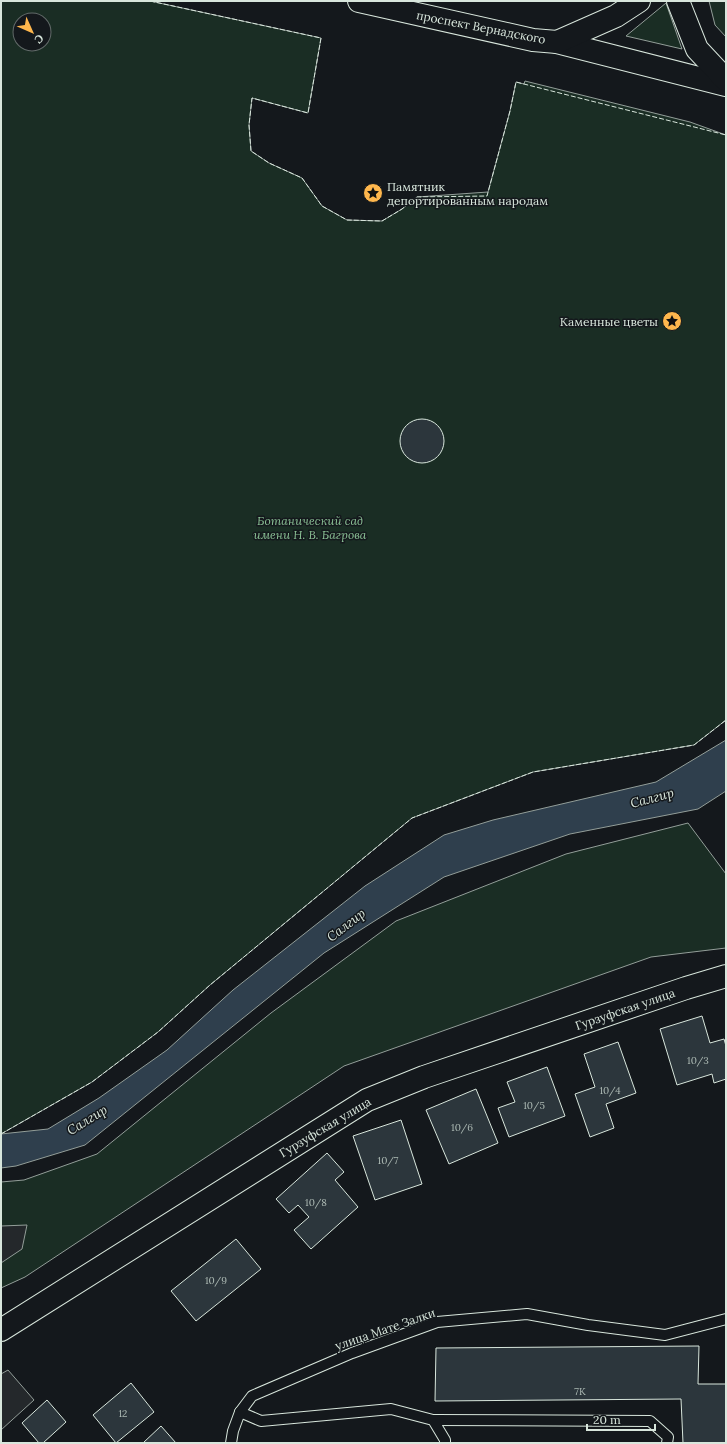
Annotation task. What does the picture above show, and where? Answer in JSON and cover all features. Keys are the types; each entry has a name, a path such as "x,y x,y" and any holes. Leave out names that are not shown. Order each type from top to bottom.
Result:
{"main road":[{"name":"проспект Вернадского","path":"359,1 533,40 557,42 726,85"},
{"name":"проспект Вернадского","path":"557,42 616,16 639,1"},
{"path":"678,1 697,49 726,80"},
{"name":"Гурзуфская улица","path":"1,1330 367,1100 432,1075 686,988 726,976"}],"lane":[{"name":"улица Мате Залки","path":"231,1443 233,1431 240,1412 252,1396 352,1353 437,1322 527,1314 588,1325 665,1335 726,1319"},
{"path":"240,1412 262,1421 391,1409 433,1420 650,1421 668,1437 667,1443"},
{"path":"433,1420 445,1440 445,1443"}],"green space":[{"name":"Ботанический сад имени Н. В. Багрова","path":"1,1 150,1 321,38 308,113 252,98 249,125 251,151 269,163 302,178 322,206 347,220 382,221 402,209 417,197 488,192 510,111 516,82 524,84 525,81 690,122 726,135 726,720 694,745 533,772 412,818 210,985 158,1032 92,1082 1,1134"},
{"path":"709,1 726,1 726,37 715,25"},
{"path":"666,3 682,49 626,36"},
{"path":"688,823 726,874 726,948 651,957 344,1066 25,1277 1,1288 1,1182 24,1180 97,1154 271,1013 396,921 566,854"}],"shaded area":[{"path":"27,1225 22,1249 1,1263 1,1226"},
{"path":"8,1370 34,1400 1,1430 1,1374"}],"water":[{"name":"Салгир","path":"726,740 726,791 698,809 570,834 444,877 324,953 85,1145 16,1166 1,1168 1,1134 48,1129 99,1098 167,1050 233,990 365,886 444,835 493,820 656,782"}],"building":[{"path":"422,419 434,423 440,429 444,441 440,453 434,459 422,463 410,459 404,453 400,441 404,429 410,423"},
{"path":"702,1016 710,1043 724,1039 726,1046 726,1079 714,1083 712,1074 677,1085 660,1029"},
{"path":"618,1042 636,1093 606,1104 614,1128 590,1137 575,1094 595,1087 584,1054"},
{"path":"547,1067 565,1116 509,1137 498,1108 515,1102 507,1082"},
{"path":"476,1089 498,1143 449,1164 426,1110"},
{"path":"401,1120 422,1184 375,1200 353,1136"},
{"path":"327,1153 344,1172 335,1180 358,1207 311,1249 294,1230 309,1217 298,1205 289,1213 276,1199"},
{"path":"236,1239 261,1269 196,1321 171,1291"},
{"path":"699,1346 698,1384 726,1384 726,1443 683,1443 681,1399 435,1401 436,1348"},
{"path":"131,1383 154,1412 116,1443 93,1415"},
{"path":"47,1400 66,1422 43,1443 39,1443 22,1423"},
{"path":"161,1426 176,1443 143,1443"}],"fence":[{"path":"150,1 321,38 308,113 252,98 249,125 251,151 269,163 302,178 322,206 347,220 382,221 402,209 417,197 487,196 510,111 516,82 726,135"},
{"path":"1,1134 92,1082 158,1032 210,985 412,818 533,772 694,745 726,720"}],"place":[{"name":"Памятник депортированным народам","path":"373,193"},
{"name":"Каменные цветы","path":"672,321"}]}
